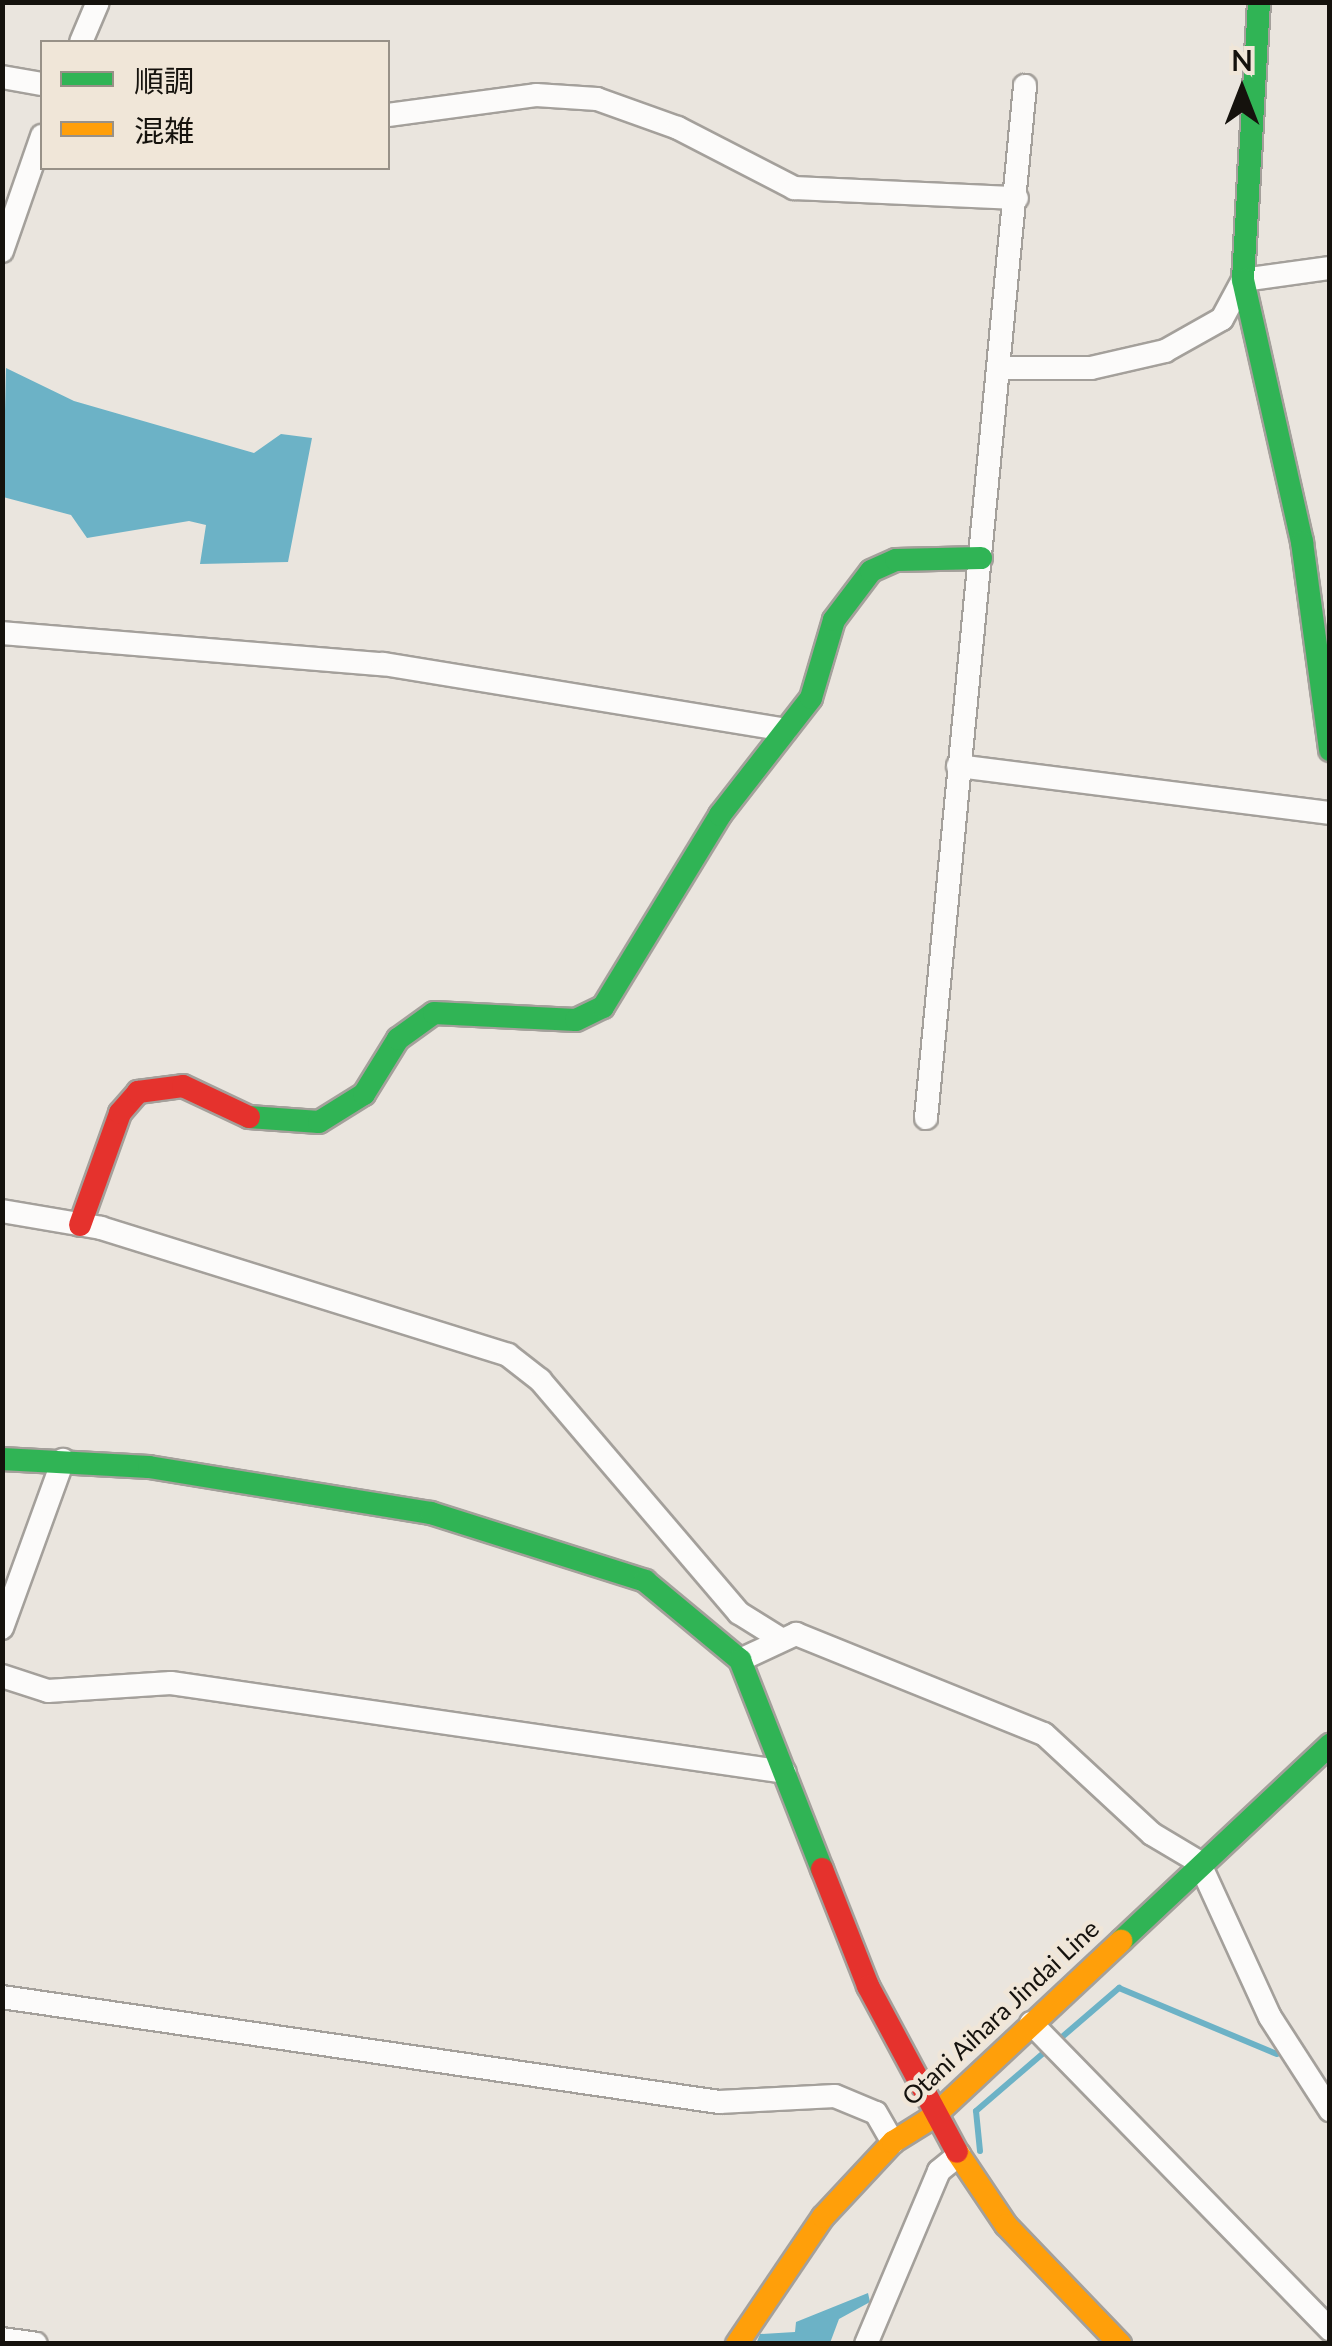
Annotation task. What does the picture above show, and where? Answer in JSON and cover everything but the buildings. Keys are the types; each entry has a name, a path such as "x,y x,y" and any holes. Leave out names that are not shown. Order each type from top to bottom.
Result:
{"street":[{"path":"82,40 98,2"},
{"path":"1259,2 1243,280 1302,542 1330,750"},
{"path":"2,76 40,84"},
{"path":"926,1118 1025,86"},
{"path":"390,115 536,96 597,99 678,128 794,188 1017,198"},
{"path":"2,250 40,142"},
{"path":"1243,280 1330,268"},
{"path":"1000,368 1091,368 1165,351 1222,319 1243,280"},
{"path":"80,1224 120,1113 138,1092 182,1086 264,1124 319,1122 364,1094 398,1039 434,1012 540,1022 576,1020 603,1007 720,815 811,698 834,620 872,571 896,560 981,558"},
{"path":"2,633 383,664 786,730"},
{"path":"958,766 1330,813"},
{"path":"2,1211 80,1224 508,1355 540,1380 739,1613 776,1636"},
{"path":"2,1459 64,1460 290,1485 560,1548 645,1581 740,1660 861,1968 933,2117 1006,2225 1120,2344"},
{"path":"2,1628 64,1460"},
{"path":"740,1660 776,1636 796,1634 1010,1715 1198,1862 1270,2017 1330,2110"},
{"path":"2,1676 48,1691 171,1683 785,1772"},
{"name":"Otani Aihara Jindai Line","path":"737,2344 823,2217 893,2142 933,2117 1198,1862 1330,1745"},
{"path":"2,1997 719,2102 835,2096 876,2113 893,2142"},
{"path":"1031,2023 1330,2329"},
{"path":"866,2344 939,2171 959,2155"},
{"path":"2,2339 36,2344"}],"water":[{"path":"6,368 74,401 254,453 281,434 312,438 288,562 200,564 206,525 189,521 87,538 71,515 3,497"},
{"path":"868,2293 870,2302 839,2319 830,2343 756,2344 760,2334 795,2332 796,2322"}],"waterway":[{"path":"980,2151 976,2111 1119,1988 1277,2054"}],"traffic: fast":[{"path":"1259,2 1243,280 1302,542 1330,750"},
{"path":"249,1117 319,1122 364,1094 398,1039 434,1013 576,1020 603,1007 720,815 811,698 834,620 871,571 896,560 981,558"},
{"path":"2,1459 149,1467 431,1513 645,1581 740,1660 822,1869"},
{"path":"1121,1941 1330,1745"}],"traffic: slow":[{"path":"737,2344 823,2217 893,2142 933,2117 1121,1941"},
{"path":"957,2152 1006,2225 1120,2344"}],"traffic: jam":[{"path":"80,1225 120,1113 138,1092 183,1086 249,1117"},
{"path":"822,1869 868,1986 957,2152"}]}
